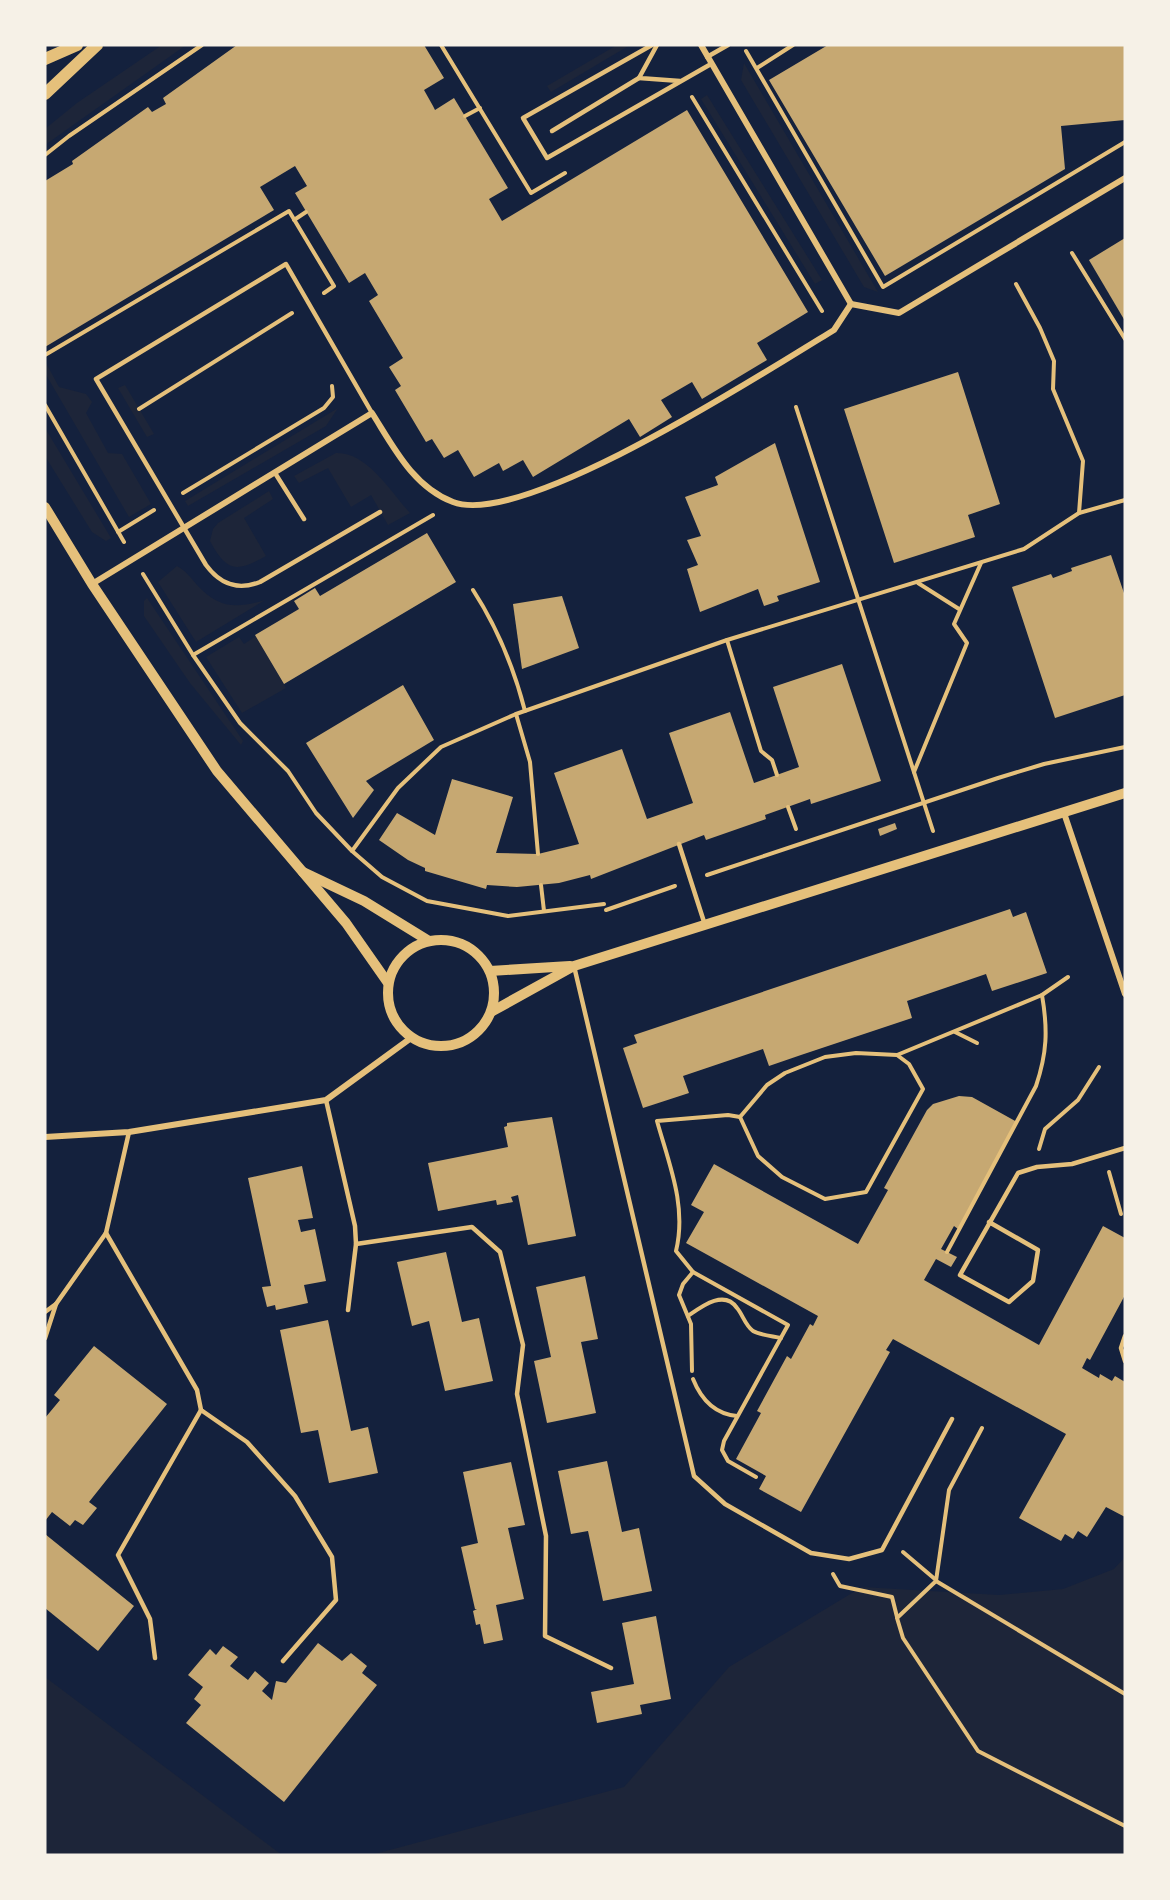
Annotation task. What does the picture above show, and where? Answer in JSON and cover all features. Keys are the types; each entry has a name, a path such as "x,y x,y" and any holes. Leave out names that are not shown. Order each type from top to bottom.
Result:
{"main road":[{"path":"45,59 76,45"},
{"path":"45,94 97,45"}],"street":[{"path":"701,45 851,304 899,313 1125,178"},
{"path":"92,584 184,530 372,413 406,466 426,487 454,503 485,504 529,494 642,445 834,330 851,304"},
{"path":"45,507 92,584 217,771 346,923 388,983"},
{"path":"491,1012 574,966 1125,793"},
{"path":"1065,813 1125,994"},
{"path":"298,869 364,901 429,941"},
{"path":"447,940 464,945 479,956 490,971 494,984 491,1012 478,1032 457,1044 433,1046 411,1038 399,1028 391,1014 388,983 394,967 404,954 429,941 447,940"},
{"path":"490,971 574,966"},
{"path":"45,1137 129,1132 326,1100 411,1038"}],"lane":[{"path":"652,45 524,118 547,158 711,64"},
{"path":"552,131 639,78 657,45"},
{"path":"707,57 728,45"},
{"path":"639,78 682,81"},
{"path":"372,413 286,264 96,379 184,530 213,574 229,584 241,588 260,582 380,512"},
{"path":"275,473 304,519"},
{"path":"679,844 705,925"},
{"path":"574,966 694,1476 725,1504 811,1553 849,1559 882,1550 952,1419"},
{"path":"326,1100 355,1226 356,1244 348,1310"},
{"path":"45,1338 56,1304 106,1233 129,1132"},
{"path":"989,1222 1038,1251 1033,1281 1010,1302 960,1275 989,1222 1018,1173 1037,1167 1072,1164 1125,1148"},
{"path":"356,1244 472,1227 500,1252 523,1345 517,1395 546,1536 544,1636 611,1668"},
{"path":"106,1233 197,1390 201,1410 118,1555 150,1619 155,1658"},
{"path":"45,1312 56,1304"},
{"path":"1125,1336 1121,1348 1125,1361"},
{"path":"201,1410 247,1442 295,1496 332,1557 336,1600 283,1661"}],"path":[{"path":"45,155 202,45"},
{"path":"742,45 883,286 1125,142"},
{"path":"757,68 793,45"},
{"path":"682,81 834,330"},
{"path":"465,116 480,108"},
{"path":"45,355 289,211 334,286 139,409"},
{"path":"294,220 306,212"},
{"path":"1072,253 1125,339"},
{"path":"1016,284 1040,328 1054,361 1053,389 1083,461 1079,513"},
{"path":"291,314 296,322"},
{"path":"118,532 324,408 333,397 330,382"},
{"path":"796,407 939,852"},
{"path":"352,851 399,788 441,747 516,714 727,640 1024,549 1079,513 1125,500"},
{"path":"193,655 454,503"},
{"path":"914,772 967,643 954,624 981,562"},
{"path":"918,583 959,609"},
{"path":"473,590 495,627 517,678 525,711"},
{"path":"727,640 761,750 772,760 777,775"},
{"path":"516,714 530,762 538,854"},
{"path":"240,723 288,771 316,813 352,851 382,877 427,901 508,916 604,904"},
{"path":"606,910 924,802 1044,764 1125,747"},
{"path":"788,807 796,829"},
{"path":"541,885 544,911"},
{"path":"740,1117 767,1085 785,1073 825,1057 856,1053 897,1055 1042,995 1068,977"},
{"path":"947,1252 1036,1086 1046,1058 1047,1032 1042,995"},
{"path":"954,1031 977,1043"},
{"path":"740,1117 758,1156 782,1177 825,1199 866,1191 923,1089 909,1064 897,1055"},
{"path":"1037,1167 1039,1143 1045,1129 1078,1100 1099,1067"},
{"path":"740,1117 728,1115 657,1121 678,1194 681,1220 676,1251 693,1272 788,1325 737,1416 724,1441 722,1450 728,1461 756,1477"},
{"path":"1104,1154 1121,1214"},
{"path":"693,1272 683,1284 679,1295 691,1324 690,1358 697,1389 708,1403 723,1415 737,1416"},
{"path":"732,1303 736,1296"},
{"path":"688,1317 711,1301 732,1303 755,1332 781,1338"},
{"path":"897,1618 936,1581 949,1490 982,1428"},
{"path":"887,1539 936,1581 1125,1694"},
{"path":"840,1586 892,1597 903,1638 978,1751 1125,1826"}],"shaded area":[{"path":"162,45 186,45 45,145 45,129 77,103"},
{"path":"617,45 630,45 551,92 547,86"},
{"path":"744,63 878,292 864,287 741,80"},
{"path":"707,95 822,280 815,284 701,99"},
{"path":"46,363 59,387 86,394 92,402 86,413 108,453 122,454 151,504 129,517 45,373"},
{"path":"125,385 154,434 147,437 118,388"},
{"path":"338,408 326,426 188,506 185,501"},
{"path":"45,428 111,538 106,541 92,532 45,456"},
{"path":"336,453 347,454 368,466 410,513 388,525 371,495 351,507 328,468 299,483 294,476"},
{"path":"269,491 273,499 244,518 266,556 240,567 228,564 210,541 213,529 218,523"},
{"path":"177,566 205,593 220,602 245,605 265,600 196,642 158,582"},
{"path":"147,598 243,741 241,745 190,683 144,616 144,601"},
{"path":"256,636 286,688 242,713 206,657 239,637 244,644"},
{"path":"1125,1557 1125,1855 371,1855 624,1787 729,1667 862,1587 999,1595 1063,1589 1114,1569"},
{"path":"45,1677 282,1855 45,1855"}],"building":[{"path":"237,45 424,45 444,78 424,90 435,110 454,98 508,188 489,199 502,221 687,110 808,312 757,343 767,360 702,399 692,382 661,400 672,417 640,437 629,419 533,477 523,460 503,471 499,463 474,477 458,450 444,458 432,439 426,442 395,390 401,386 389,367 403,358 369,301 378,295 365,273 349,283 295,193 307,186 295,166 260,187 274,210 45,347 45,181 73,164 72,161 148,107 152,112 166,104 163,98"},
{"path":"828,45 1125,45 1125,120 1061,126 1065,169 885,276 769,80"},
{"path":"1125,238 1125,321 1089,260"},
{"path":"958,372 1000,504 968,515 975,537 894,563 844,409"},
{"path":"775,443 820,582 777,596 779,601 764,606 758,589 700,612 687,569 698,565 687,540 701,536 685,497 718,485 715,477"},
{"path":"427,533 456,582 284,684 255,635 299,609 294,601 315,588 320,596"},
{"path":"1111,555 1125,596 1125,695 1055,718 1012,587 1051,574 1053,578 1072,571 1071,568"},
{"path":"562,596 579,648 522,669 513,604"},
{"path":"842,664 881,781 811,804 810,799 765,815 766,819 706,840 704,835 591,879 590,875 559,883 517,887 487,885 486,889 425,871 425,868 408,860 379,840 397,813 435,835 452,779 513,797 496,853 538,854 579,844 554,773 622,749 647,819 693,803 669,733 730,712 754,783 799,767 773,687"},
{"path":"403,685 434,740 366,781 374,790 353,818 306,743"},
{"path":"895,823 897,829 880,836 878,829"},
{"path":"1010,909 1013,917 1026,912 1047,973 992,991 986,974 907,1001 912,1018 769,1066 763,1049 683,1076 689,1093 643,1108 623,1048 637,1043 634,1035"},
{"path":"959,1096 972,1097 1017,1122 958,1229 954,1226 941,1249 957,1257 951,1267 936,1259 924,1280 1039,1345 1103,1226 1125,1238 1125,1295 1090,1360 1087,1358 1082,1368 1099,1378 1100,1374 1112,1381 1115,1376 1125,1382 1125,1517 1106,1507 1087,1537 1078,1531 1073,1539 1065,1534 1061,1541 1019,1518 1066,1434 893,1339 886,1350 890,1352 801,1512 759,1489 766,1476 736,1459 761,1413 757,1411 787,1356 791,1359 810,1324 813,1326 818,1316 686,1243 704,1212 691,1205 714,1164 858,1244 888,1190 884,1188 927,1110 933,1104"},
{"path":"552,1117 576,1236 528,1245 518,1195 511,1197 513,1202 497,1205 496,1200 438,1211 428,1163 508,1147 504,1127 507,1123"},
{"path":"302,1166 313,1218 298,1220 301,1232 315,1229 326,1281 304,1285 308,1303 276,1310 275,1305 267,1307 262,1287 271,1286 248,1178"},
{"path":"446,1252 462,1322 479,1318 493,1381 445,1391 429,1321 412,1326 397,1262"},
{"path":"585,1276 598,1339 581,1342 596,1413 547,1423 534,1361 551,1357 536,1287"},
{"path":"328,1320 351,1431 368,1427 378,1473 329,1483 318,1430 301,1433 280,1330"},
{"path":"94,1346 167,1404 89,1502 97,1508 83,1525 75,1520 70,1526 52,1512 45,1521 45,1418 60,1400 54,1395"},
{"path":"607,1461 622,1532 639,1528 652,1591 603,1601 588,1531 571,1534 558,1471"},
{"path":"511,1462 525,1525 508,1528 524,1599 496,1605 503,1640 484,1644 480,1624 476,1625 473,1611 477,1609 475,1609 461,1547 478,1543 463,1472"},
{"path":"45,1534 134,1606 98,1651 45,1608"},
{"path":"656,1616 671,1699 640,1705 642,1714 597,1723 591,1692 634,1684 622,1623"},
{"path":"318,1643 342,1661 351,1653 367,1666 362,1673 377,1685 284,1802 186,1723 201,1705 194,1699 203,1687 188,1675 210,1649 216,1655 223,1646 238,1657 230,1666 248,1680 255,1671 269,1683 262,1691 272,1700 276,1681 286,1683"}]}
